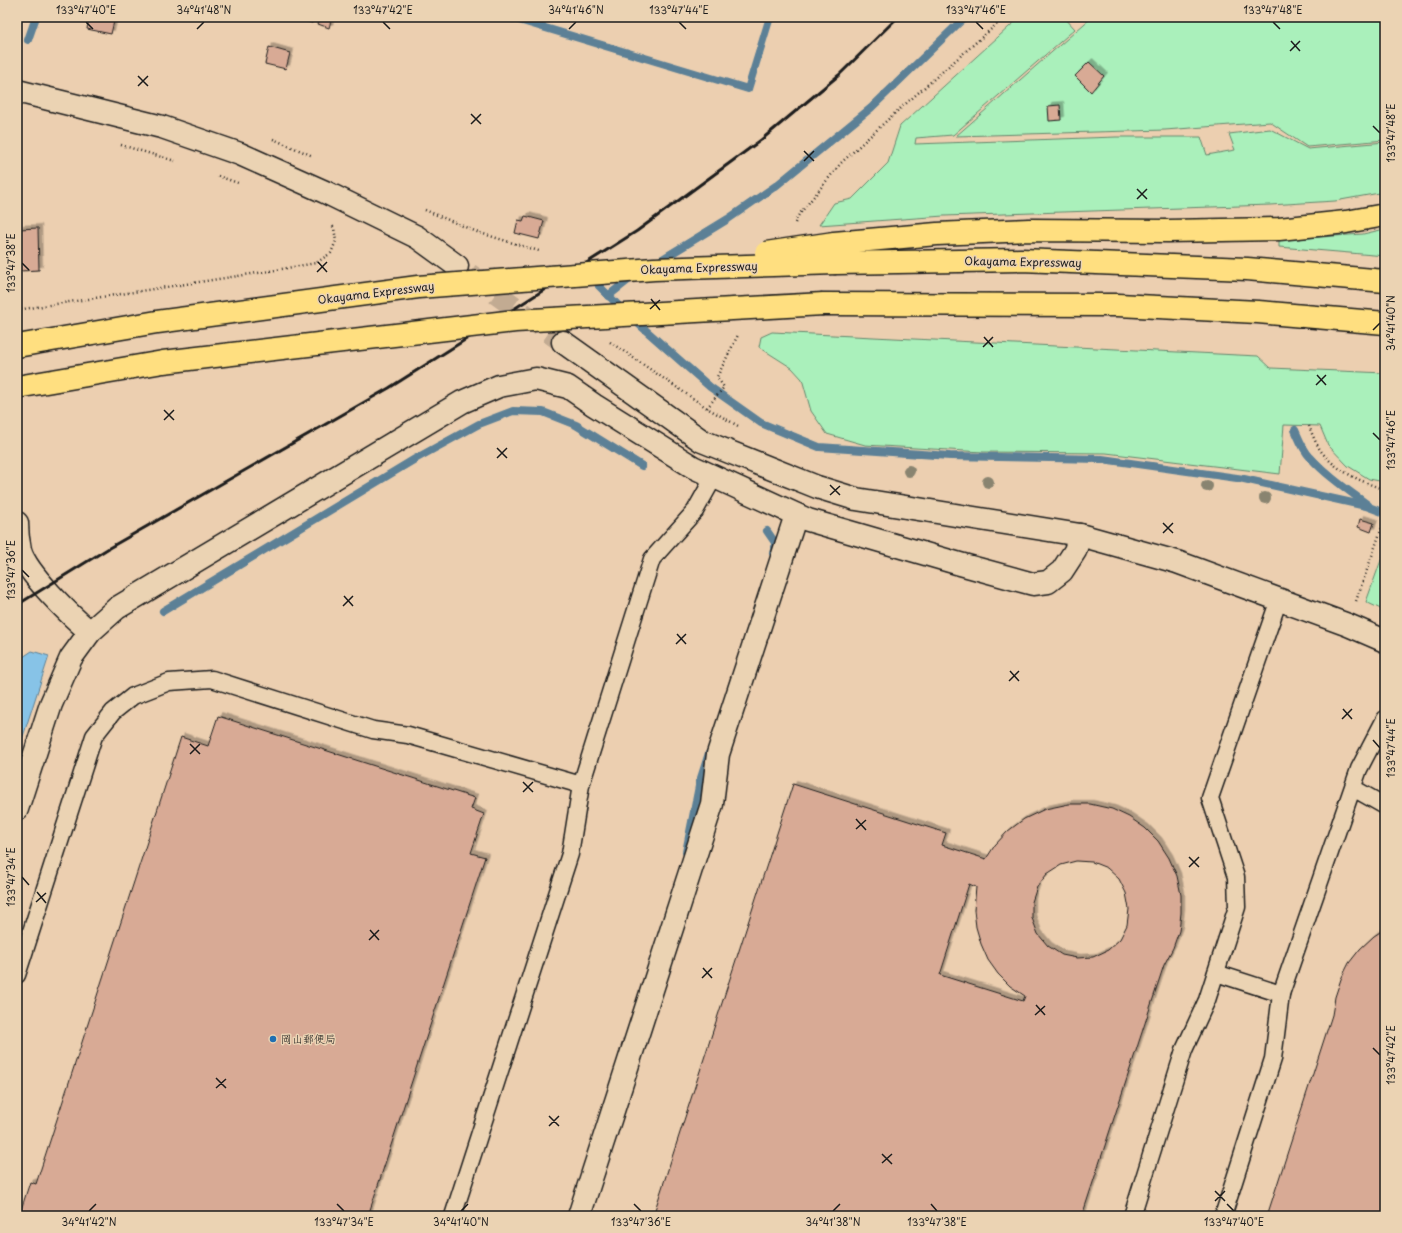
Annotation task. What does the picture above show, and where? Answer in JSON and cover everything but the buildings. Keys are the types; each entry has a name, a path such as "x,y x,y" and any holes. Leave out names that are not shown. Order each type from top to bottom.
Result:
{"highway":[{"path":"835,253 937,234 1029,230 1168,232 1279,229 1346,222 1385,215"},
{"name":"Okayama Expressway","path":"17,346 157,322 418,287 654,269 835,253 1247,269 1385,281"},
{"path":"17,387 163,362 515,321 823,304 1118,304 1258,312 1385,323"},
{"path":"1258,312 1385,333"}],"street":[{"path":"17,91 162,127 240,154 325,192 416,237 456,266"},
{"path":"563,342 702,441 816,487 856,499 1080,535 1177,562 1348,625 1385,641"},
{"path":"17,809 51,704 71,658 90,632 117,608 462,402 499,386 536,379 568,387 693,467 796,515 808,520 945,560 1033,584 1048,582 1062,571 1075,552 1080,535"},
{"path":"579,1216 712,804 718,754 796,515"},
{"path":"17,523 20,552 29,567 48,590 90,632"}],"lane":[{"path":"453,1216 570,854 581,784 652,559 695,511 714,477"},
{"path":"1132,1216 1184,1050 1207,1000 1237,907 1236,877 1210,798 1279,599"},
{"path":"17,975 94,736 113,712 133,696 169,682 212,679 374,730 408,735 581,784"},
{"path":"1223,1216 1273,1059 1281,994 1360,769 1385,720"},
{"path":"1353,788 1385,806"},
{"path":"1216,973 1281,994"}],"path":[{"path":"794,224 798,216 841,163 1005,17"},
{"path":"115,144 175,161"},
{"path":"212,174 242,185"},
{"path":"17,310 264,272 316,262 331,252 336,242 334,228 327,220"},
{"path":"707,408 724,387 717,377 742,328"},
{"path":"606,339 707,408 745,429"},
{"path":"1308,426 1321,451 1341,471 1385,490"},
{"path":"1348,625 1384,520"}],"green space":[{"path":"1020,17 1064,17 1075,29 953,135 916,138 915,144 1116,137 1201,137 1207,155 1235,150 1229,134 1270,129 1308,149 1385,142 1385,192 1335,201 1270,205 944,216 819,225 834,203 852,199 888,163 900,126"},
{"path":"1092,17 1385,17 1385,140 1307,147 1270,122 1165,130 956,136"},
{"path":"1385,229 1385,256 1279,247 1279,240 1363,234"},
{"path":"772,332 1258,356 1271,368 1385,373 1385,482 1369,479 1348,466 1328,445 1320,426 1284,425 1280,474 1106,453 983,452 865,445 827,434 811,411 802,379 792,368 759,347 761,337"},
{"path":"1385,549 1385,611 1366,602"}],"water":[{"path":"32,651 49,656 17,755 17,661"}],"waterway":[{"path":"28,40 36,17"},
{"path":"509,17 748,89 770,17"},
{"path":"656,263 728,219 777,185 871,108 965,17"},
{"path":"608,296 632,277"},
{"path":"599,286 624,311"},
{"path":"633,319 710,387 761,423 819,447 950,456 1102,459 1244,479 1366,506 1385,513"},
{"path":"163,611 415,459 479,424 513,411 543,412 576,425 642,466"},
{"path":"1295,430 1305,451 1317,464 1368,505"},
{"path":"767,531 776,544 773,553"},
{"path":"686,852 700,781 709,753"}],"tunnel":[{"path":"469,274 563,342"}],"railway":[{"path":"17,605 109,548 389,388 637,231 761,140 839,75 898,17"}],"place":[{"name":"岡山郵便局","path":"273,1039"}]}
